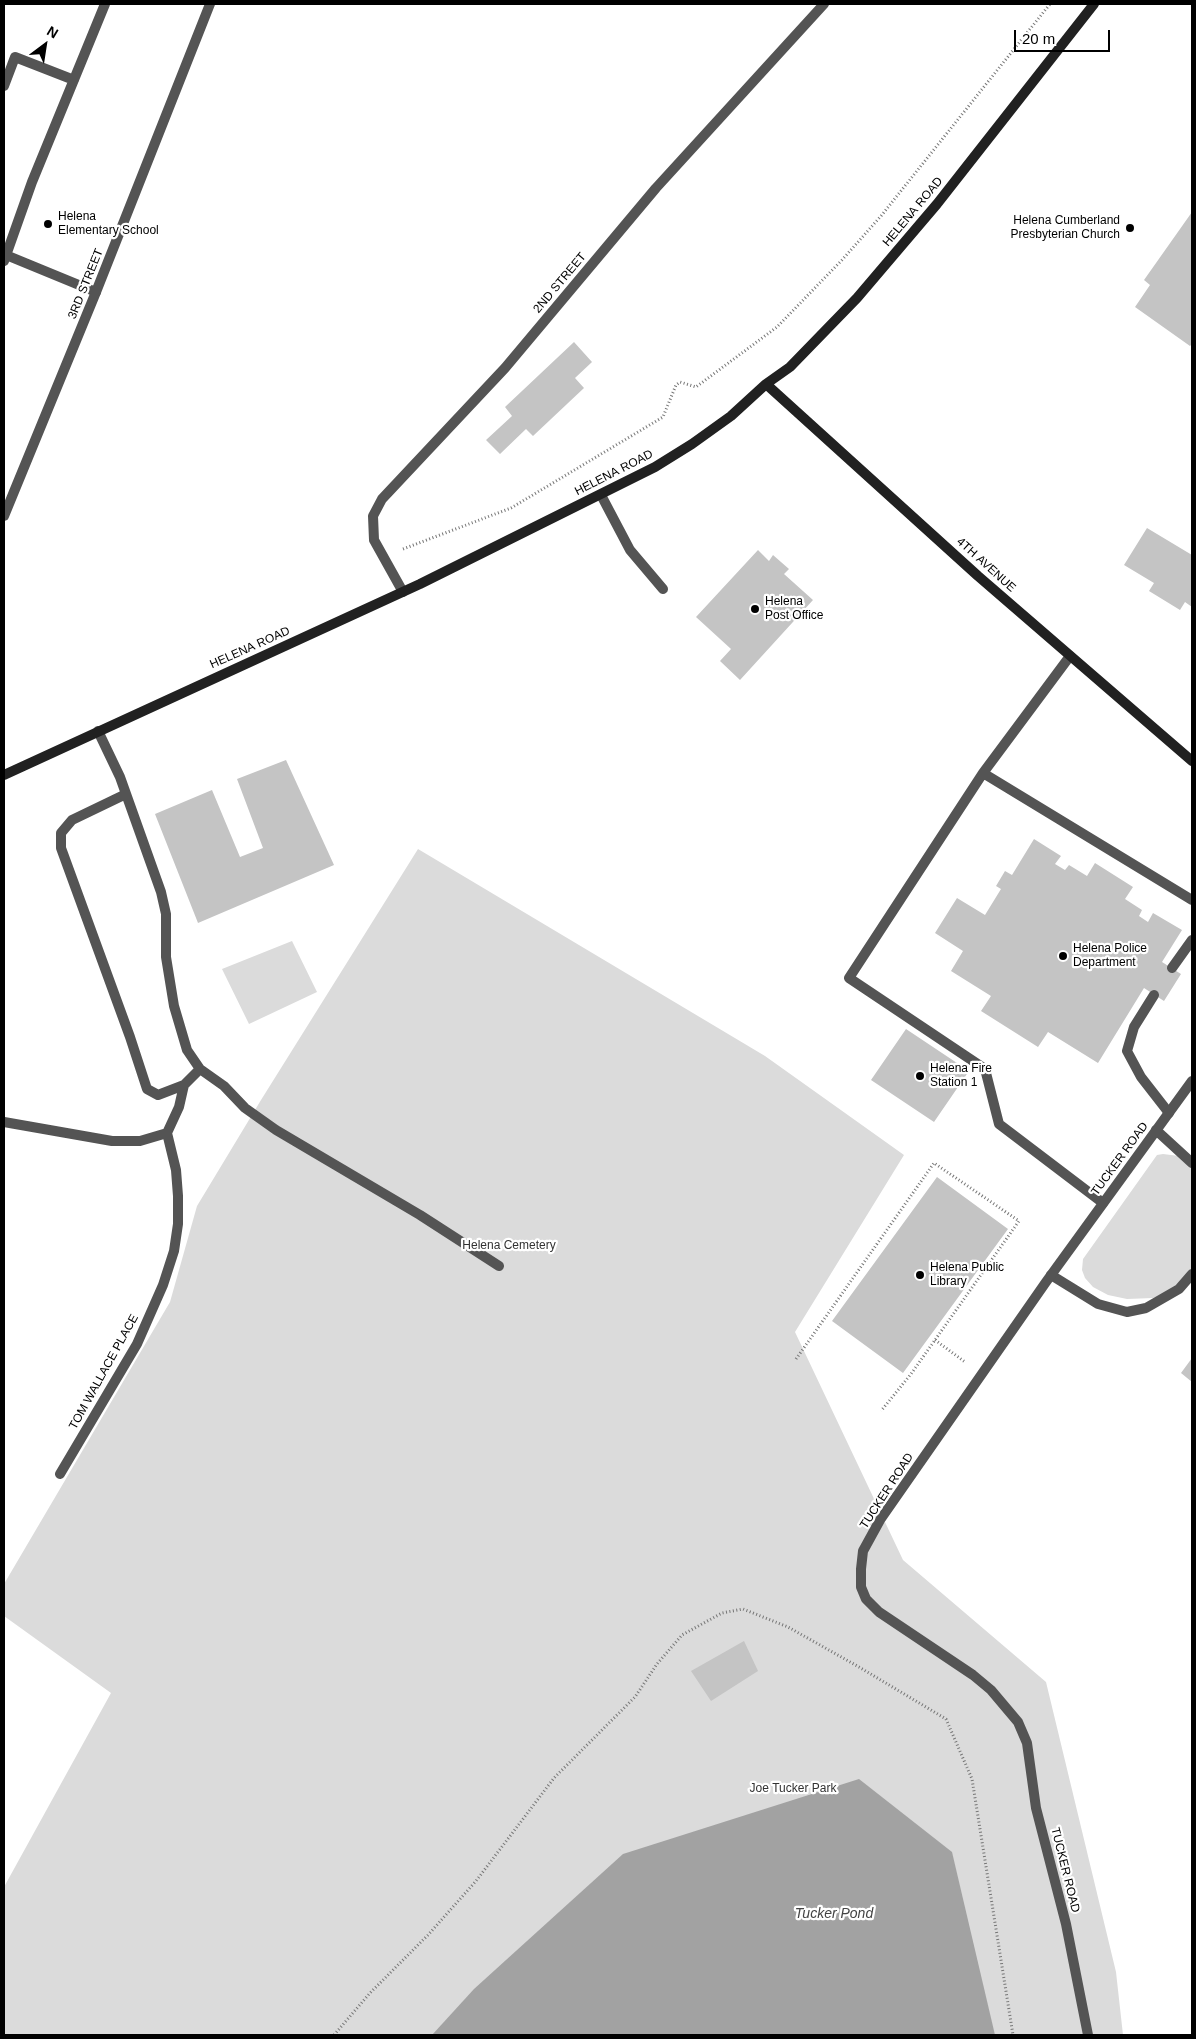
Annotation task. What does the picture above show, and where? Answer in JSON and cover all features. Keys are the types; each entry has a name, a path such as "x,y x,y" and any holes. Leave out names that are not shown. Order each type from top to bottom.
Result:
{"main road":[{"name":"HELENA ROAD","path":"4,775 403,592 655,467 692,444 731,416 766,384 790,367 857,298 936,204 1094,4"},
{"name":"4TH AVENUE","path":"766,384 1070,656 1192,760"}],"street":[{"path":"96,292 5,258 32,182 105,4"},
{"name":"3RD STREET","path":"4,516 96,292 210,4"},
{"name":"2ND STREET","path":"403,592 374,540 374,516 382,499 505,368 656,188 824,4"},
{"path":"4,86 15,57 74,80"},
{"path":"601,494 630,550 663,590"},
{"path":"1070,656 983,773 849,978 985,1069 999,1124 1103,1203"},
{"path":"98,731 126,794 161,892 166,914 166,957 174,1006 187,1050 200,1069 224,1086 245,1108 276,1130 411,1210 499,1266"},
{"path":"983,773 1192,900"},
{"path":"126,794 72,820 61,832 61,848 147,1089 158,1095 184,1084 200,1069"},
{"path":"1172,968 1192,940"},
{"path":"1154,995 1134,1027 1128,1051 1141,1077 1169,1113"},
{"name":"TUCKER ROAD","path":"1088,2035 1066,1924 1036,1808 1027,1743 1018,1722 991,1690 973,1675 879,1612 866,1599 861,1587 863,1551 880,1520 982,1374 1192,1081"},
{"path":"4,1122 112,1141 140,1141 167,1133 179,1107 184,1084"},
{"path":"1156,1130 1192,1163"},
{"name":"TOM WALLACE PLACE","path":"60,1474 137,1344 163,1285 174,1251 178,1224 178,1196 176,1170 167,1133"},
{"path":"1052,1275 1098,1304 1127,1312 1146,1308 1170,1294 1178,1289 1192,1274"}],"path":[{"path":"382,556 511,508 663,417 676,385 680,382 696,387 777,327 842,260 881,216 1050,4"},
{"path":"796,1359 934,1163 1019,1221 935,1340 881,1411"},
{"path":"935,1340 982,1374"},
{"path":"334,2035 370,1993 428,1935 476,1881 554,1778 635,1697 657,1664 682,1635 722,1613 743,1609 788,1627 946,1719 972,1778 1013,2035"}],"green space":[{"path":"418,849 765,1056 904,1155 795,1332 903,1560 1046,1682 1116,1972 1123,2035 4,2035 4,1887 111,1693 4,1616 4,1584 170,1302 197,1206"},
{"path":"292,941 317,992 249,1024 222,969"},
{"path":"1157,1155 1179,1156 1192,1168 1192,1273 1165,1294 1153,1298 1127,1299 1108,1295 1093,1287 1085,1278 1082,1270 1083,1259"}],"water":[{"name":"Tucker Pond","path":"859,1779 952,1852 995,2035 432,2035 474,1989 623,1854"}],"building":[{"path":"1192,212 1192,344 1190,346 1135,307 1150,285 1144,280"},
{"path":"574,342 592,362 575,378 584,388 533,436 526,429 500,454 486,440 512,416 505,407"},
{"path":"1147,528 1192,555 1192,607 1185,602 1180,610 1149,591 1154,583 1124,565"},
{"name":"Helena Post Office","path":"758,550 769,561 773,555 789,569 784,574 813,600 740,680 720,661 731,649 696,617"},
{"path":"286,760 334,865 198,923 155,814 212,790 240,857 263,848 237,779"},
{"name":"Helena Police Department","path":"1034,839 1061,856 1055,864 1065,870 1069,865 1087,876 1095,863 1133,887 1125,899 1142,910 1139,916 1148,922 1153,913 1182,930 1162,962 1181,974 1164,1001 1144,988 1098,1063 1048,1032 1038,1047 981,1011 991,996 951,971 963,951 935,933 957,898 985,915 1001,889 996,886 1005,871 1012,875"},
{"name":"Helena Fire Station 1","path":"906,1029 969,1071 934,1122 871,1080"},
{"name":"Helena Public Library","path":"937,1177 1008,1229 903,1373 832,1321"},
{"path":"1192,1358 1192,1382 1181,1373"},
{"path":"744,1641 758,1671 711,1701 691,1671"}],"place":[{"name":"Helena Elementary School","path":"48,224"},
{"name":"Helena Cumberland Presbyterian Church","path":"1130,228"},
{"name":"Helena Post Office","path":"755,609"},
{"name":"Helena Police Department","path":"1063,956"},
{"name":"Helena Fire Station 1","path":"920,1076"},
{"name":"Helena Public Library","path":"920,1275"}],"park label":[{"name":"Helena Cemetery","path":"509,1246"},
{"name":"Joe Tucker Park","path":"793,1789"}]}
